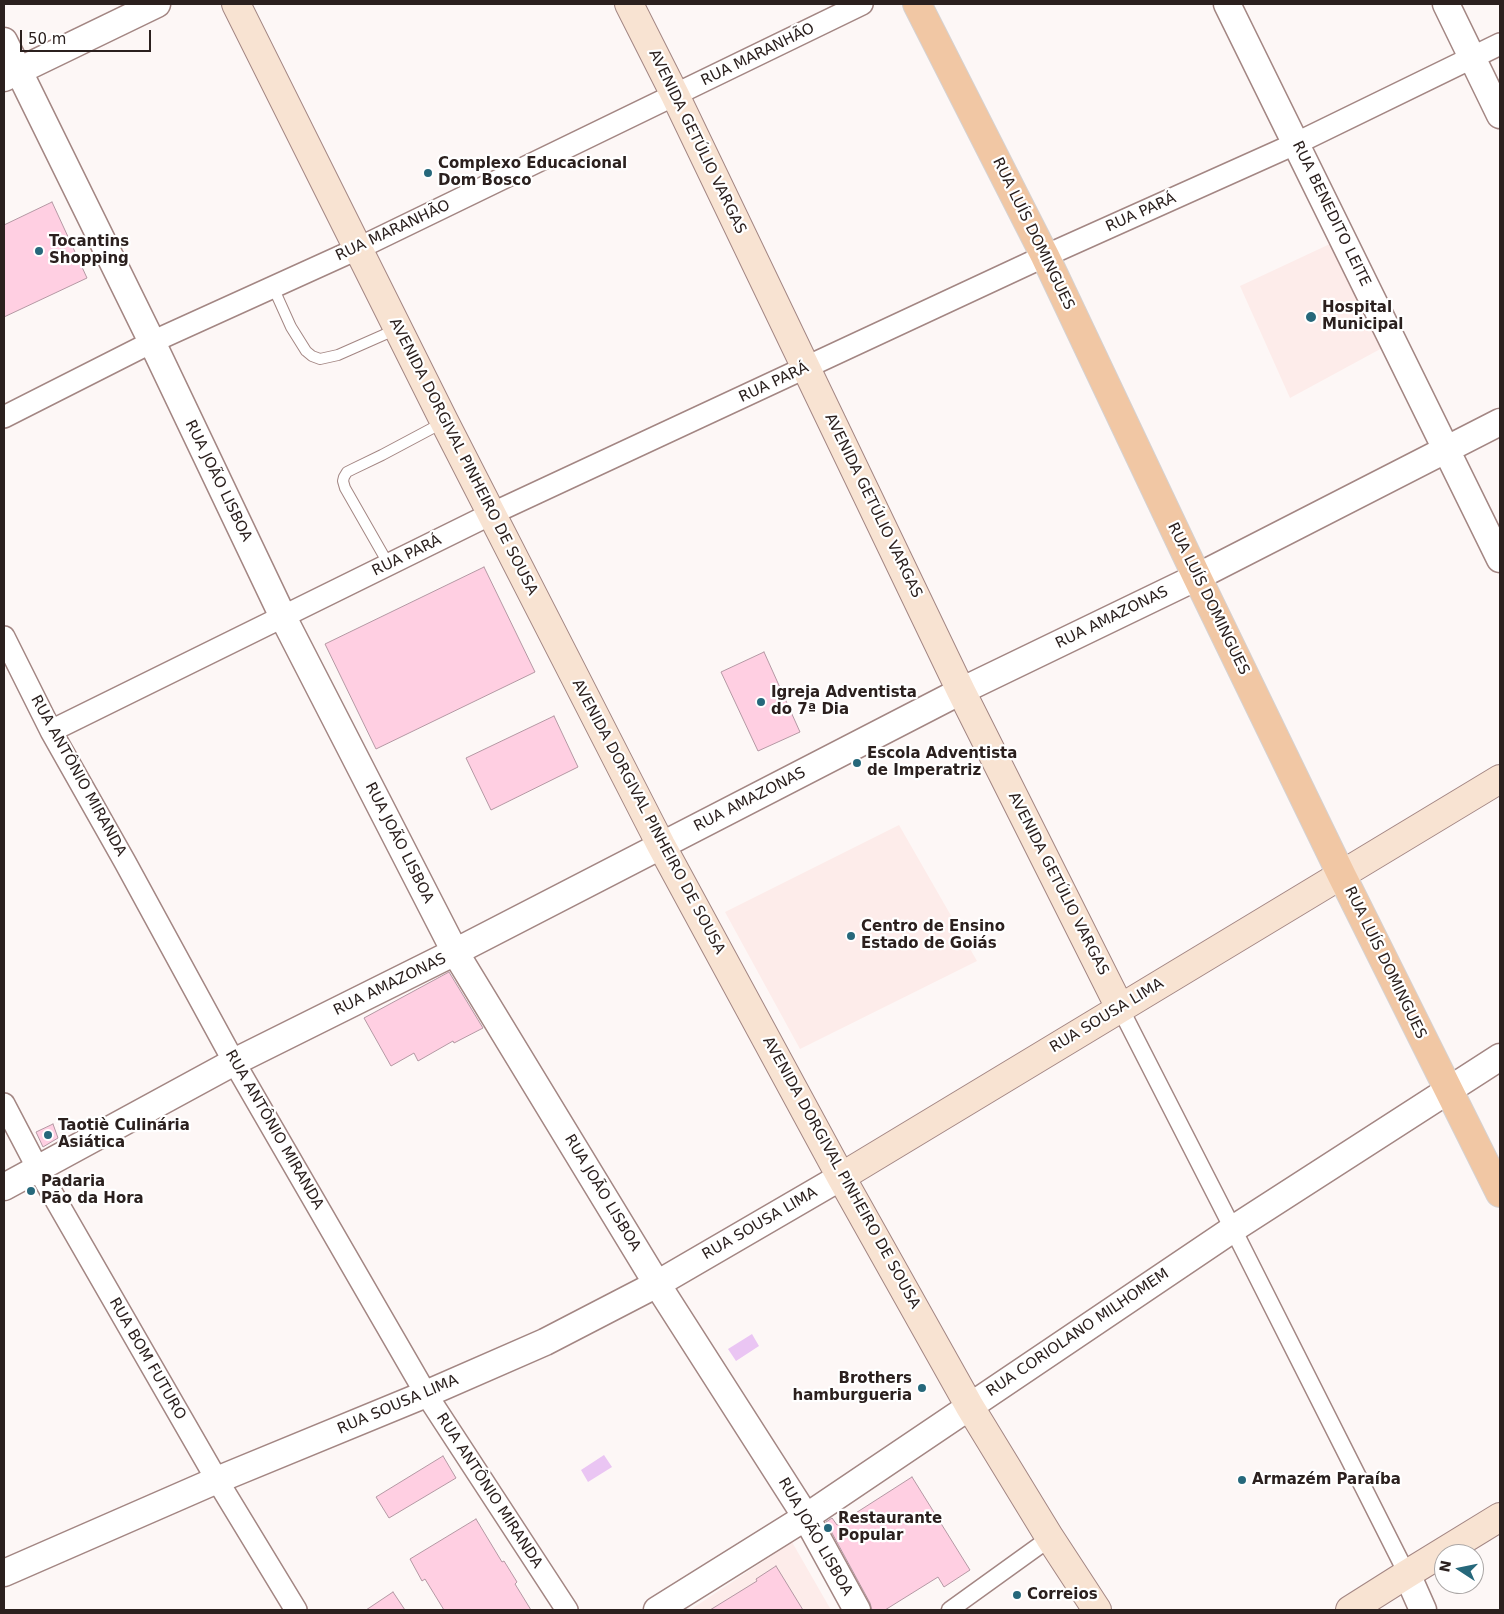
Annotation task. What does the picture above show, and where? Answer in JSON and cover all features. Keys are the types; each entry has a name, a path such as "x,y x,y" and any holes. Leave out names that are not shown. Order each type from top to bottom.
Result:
{"main road":[{"name":"AVENIDA DORGIVAL PINHEIRO DE SOUSA","path":"236,4 491,514 662,845 841,1177 970,1407 1050,1538 1097,1610"},
{"name":"AVENIDA GETÚLIO VARGAS","path":"629,4 675,95 961,691 1120,1008"},
{"name":"RUA LUÍS DOMINGUES","path":"917,4 1045,256 1197,577 1342,876 1500,1193"},
{"name":"RUA SOUSA LIMA","path":"841,1177 1500,779"},
{"path":"1350,1610 1500,1517"}],"street":[{"path":"11,75 157,4"},
{"name":"RUA MARANHÃO","path":"4,416 152,342 357,249 862,4"},
{"name":"RUA BENEDITO LEITE","path":"1227,4 1500,559"},
{"path":"1446,4 1500,115"},
{"name":"RUA JOÃO LISBOA","path":"4,41 11,75 152,342 283,617 456,952 657,1284 806,1517 857,1610"},
{"name":"RUA PARÁ","path":"52,731 491,514 1045,256 1297,143 1500,44"},
{"name":"RUA AMAZONAS","path":"4,1187 234,1062 456,952 961,691 1197,577 1500,422"},
{"name":"RUA ANTÔNIO MIRANDA","path":"4,637 52,731 126,862 234,1062 426,1394 567,1610"},
{"path":"1120,1008 1233,1229 1423,1610"},
{"name":"RUA CORIOLANO MILHOMEM","path":"657,1610 806,1517 1233,1229 1500,1057"},
{"name":"RUA BOM FUTURO","path":"4,1104 38,1169 217,1480 296,1610"},
{"name":"RUA SOUSA LIMA","path":"4,1573 217,1480 426,1394 545,1342 657,1284 841,1177"},
{"path":"950,1610 1050,1538"}],"lane":[{"path":"273,287 291,327 306,352 320,359 338,355 398,328"},
{"path":"388,565 345,488 344,477 353,468 382,455 444,421"}],"shaded area":[{"name":"Hospital Municipal","path":"1332,243 1384,347 1290,398 1240,286"},
{"name":"Centro de Ensino Estado de Goiás","path":"899,825 977,961 800,1049 725,912"},
{"path":"752,1334 759,1346 736,1361 728,1349"},
{"path":"604,1455 612,1467 588,1482 581,1470"},
{"path":"792,1542 831,1610 690,1610"}],"building":[{"name":"Tocantins Shopping","path":"52,202 87,278 4,317 4,225"},
{"path":"484,567 535,672 376,749 325,644"},
{"name":"Igreja Adventista do 7ª Dia","path":"764,652 800,732 758,751 721,672"},
{"path":"554,716 578,767 491,810 466,758"},
{"path":"449,972 483,1028 454,1043 453,1041 418,1061 414,1053 391,1066 364,1018"},
{"path":"53,1124 58,1138 43,1147 36,1132"},
{"path":"443,1456 456,1478 389,1518 376,1497"},
{"path":"912,1477 970,1570 944,1587 938,1577 885,1610 872,1610 826,1522 832,1518 837,1525"},
{"path":"476,1519 502,1562 504,1561 517,1582 515,1584 531,1610 444,1610 425,1579 422,1581 410,1559"},
{"path":"776,1566 803,1610 710,1610 757,1581 756,1579"},
{"path":"393,1592 405,1610 366,1610"}],"place":[{"name":"Complexo Educacional Dom Bosco","path":"428,173"},
{"name":"Tocantins Shopping","path":"39,251"},
{"name":"Hospital Municipal","path":"1311,317"},
{"name":"Igreja Adventista do 7ª Dia","path":"761,702"},
{"name":"Escola Adventista de Imperatriz","path":"857,763"},
{"name":"Centro de Ensino Estado de Goiás","path":"851,936"},
{"name":"Taotiè Culinária Asiática","path":"48,1135"},
{"name":"Padaria Pão da Hora","path":"31,1191"},
{"name":"Brothers hamburgueria","path":"922,1388"},
{"name":"Armazém Paraíba","path":"1242,1480"},
{"name":"Restaurante Popular","path":"828,1528"},
{"name":"Correios","path":"1017,1595"}]}
